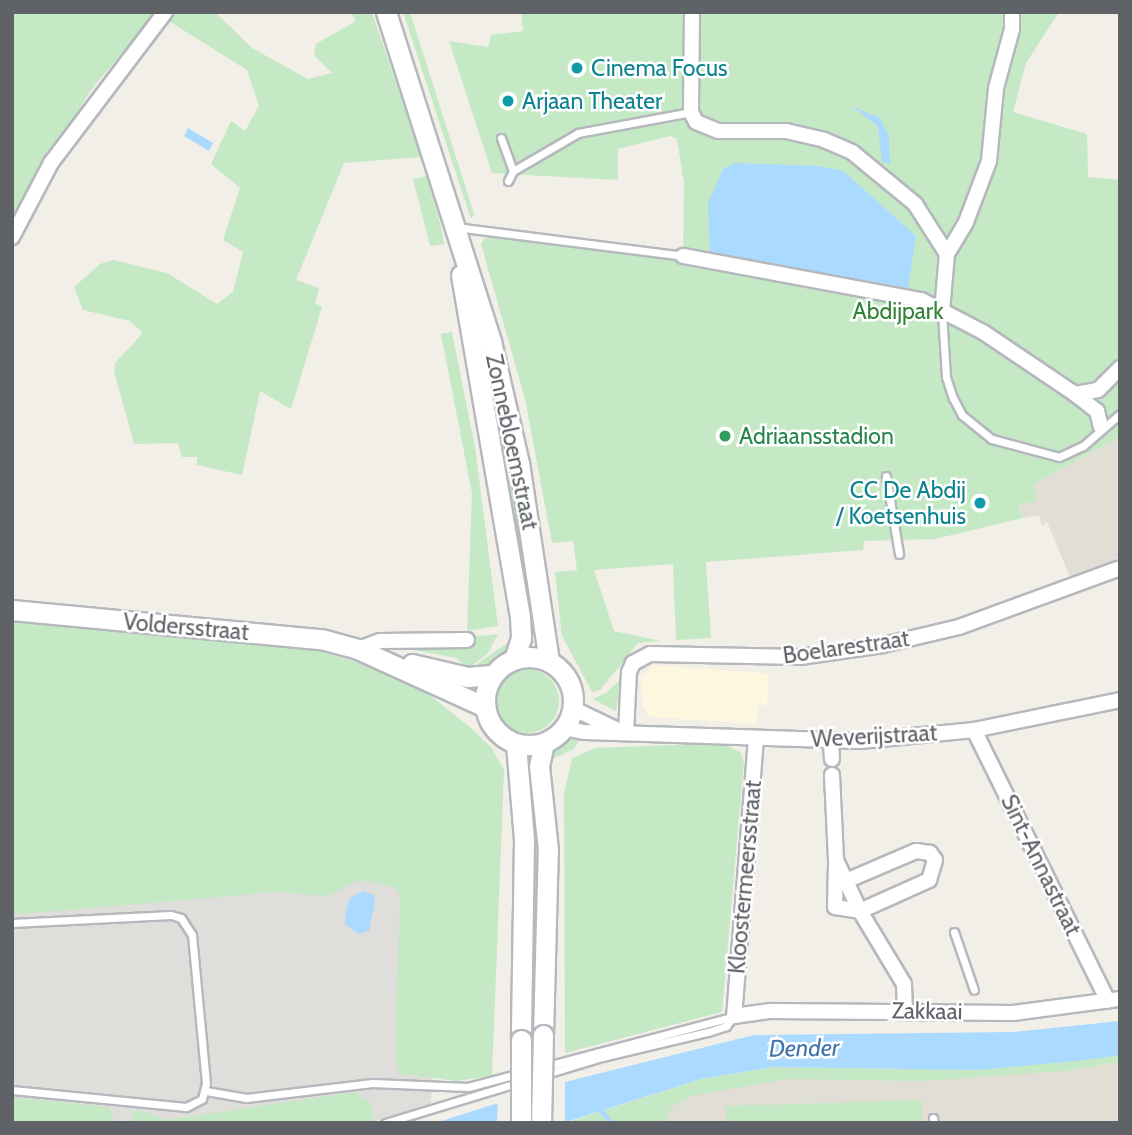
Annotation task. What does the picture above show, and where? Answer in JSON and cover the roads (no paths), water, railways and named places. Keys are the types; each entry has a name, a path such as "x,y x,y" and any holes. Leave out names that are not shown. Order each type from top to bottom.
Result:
{"main road":[{"name":"Zonnebloemstraat","path":"386,12 455,227 477,328 520,617 521,638 514,660"},
{"name":"Zonnebloemstraat","path":"477,328 519,463 549,662 565,676 572,708"},
{"name":"Voldersstraat","path":"12,610 321,639 380,658 485,707"},
{"name":"Voldersstraat","path":"380,658 468,677 493,675"},
{"path":"549,662 535,658 514,660 493,675 485,707 494,729 516,744 544,743 564,728 572,708"},
{"path":"541,1123 548,850 539,766 544,743"},
{"path":"516,744 524,840 521,1123"}],"street":[{"path":"12,237 51,163 165,12"},
{"path":"692,12 691,112 705,130 786,131 824,139 852,152 915,204 947,254"},
{"path":"942,311 947,254 986,171 996,88 1012,29 1012,12"},
{"path":"683,256 906,295 983,332 1075,394 1097,411 1101,427"},
{"path":"1075,394 1093,393 1120,368"},
{"name":"Boelarestraat","path":"626,733 629,672 633,663 650,654 800,657 872,647 959,627 1120,568"},
{"name":"Voldersstraat","path":"358,649 380,641 467,640"},
{"name":"Weverijstraat","path":"564,728 831,741 974,730 1120,700"},
{"name":"Weverijstraat","path":"572,708 626,733"},
{"name":"Sint-Annastraat","path":"974,730 1114,1000"},
{"name":"Kloostermeersstraat","path":"734,1016 756,738"},
{"path":"831,741 832,759"},
{"path":"832,775 835,907 860,911 929,880 935,860 930,853 916,850 846,881"},
{"path":"836,860 860,911 904,984 905,1011"},
{"name":"Zakkaai","path":"734,1016 771,1011 905,1011 977,1006 1045,1010 1114,1000"}],"lane":[{"path":"508,181 513,171 578,133 691,112"},
{"path":"501,138 513,171"},
{"path":"455,227 683,256"},
{"path":"942,311 946,377 962,415 975,428 1011,446 1059,457 1083,446 1101,427 1120,414"},
{"path":"1097,411 1103,386"},
{"path":"886,476 899,554"},
{"path":"12,923 171,915 181,918 192,935 206,1091 195,1105 175,1107 12,1090"},
{"path":"954,932 974,990"},
{"path":"206,1091 246,1098 372,1083 468,1087 734,1016"},
{"path":"385,1123 602,1057 726,1026 734,1016"}],"water":[{"path":"851,106 880,118 889,137 890,164 882,162 878,126"},
{"path":"188,128 213,143 209,151 184,136"},
{"path":"736,163 819,166 843,171 916,236 908,289 710,256 708,203 723,169"},
{"path":"363,891 374,895 375,903 369,931 358,934 345,924 345,914 350,898"},
{"name":"Dender","path":"1120,1021 1120,1055 977,1070 773,1067 701,1079 563,1123 435,1123 565,1082 754,1035 1013,1032"}],"waterway":[{"path":"599,1107 611,1123"}],"place":[{"name":"Cinema Focus","path":"577,68"},
{"name":"Arjaan Theater","path":"508,101"},
{"name":"Adriaansstadion","path":"725,436"},
{"name":"CC De Abdij / Koetsenhuis","path":"980,503"}],"park label":[{"name":"Abdijpark","path":"898,311"}]}
